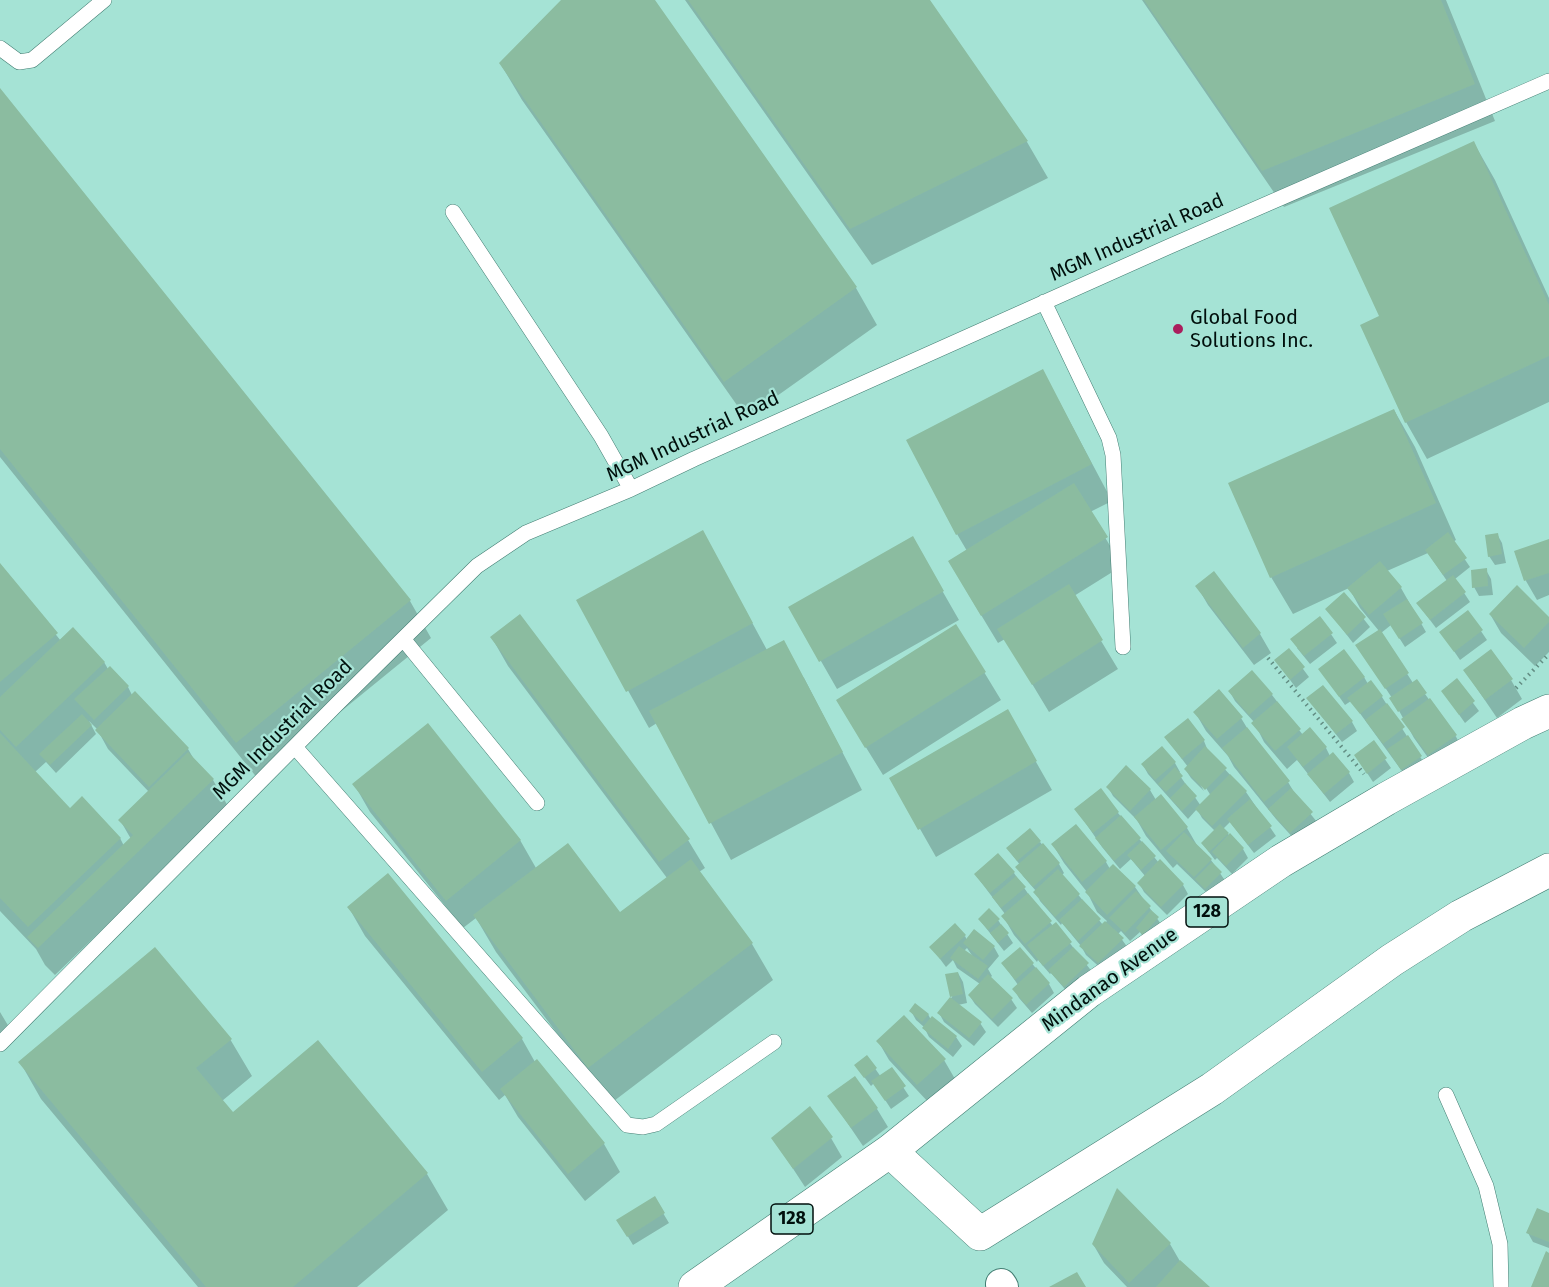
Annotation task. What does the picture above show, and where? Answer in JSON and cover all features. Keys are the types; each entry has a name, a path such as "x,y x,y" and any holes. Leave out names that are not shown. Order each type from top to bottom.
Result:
{"main road":[{"name":"Mindanao Avenue","path":"695,1287 890,1151 1089,992 1281,861 1386,799 1549,711"},
{"path":"890,1151 980,1234 1212,1089 1392,960 1461,916 1549,870"}],"lane":[{"path":"0,48 19,62 32,60 104,0"},
{"name":"MGM Industrial Road","path":"0,1044 477,566 526,533 631,489 1044,302 1549,81"},
{"path":"453,212 601,436 631,489"},
{"path":"1044,302 1109,438 1113,455 1123,647"},
{"path":"404,640 537,803"},
{"path":"295,747 627,1125 644,1127 657,1124 774,1042"},
{"path":"1446,1095 1486,1186 1500,1244 1501,1287"}],"path":[{"path":"1268,658 1386,799"}],"building":[{"path":"561,0 655,0 857,287 724,382 499,63"},
{"path":"688,0 930,0 1028,141 850,229"},
{"path":"1144,0 1441,0 1475,84 1262,171"},
{"path":"0,88 411,600 236,743 0,449"},
{"path":"1474,141 1549,305 1549,356 1405,423 1360,325 1379,316 1329,208"},
{"path":"1043,369 1092,464 956,535 906,440"},
{"path":"1394,409 1436,503 1270,578 1228,483"},
{"path":"1074,483 1108,537 981,616 948,561"},
{"path":"703,530 753,623 626,692 576,600"},
{"path":"1448,532 1467,558 1443,575 1425,550"},
{"path":"1498,533 1502,554 1488,557 1485,535"},
{"path":"913,536 944,591 819,662 788,607"},
{"path":"1549,539 1549,573 1524,581 1514,551"},
{"path":"1380,561 1402,587 1369,615 1347,588"},
{"path":"0,563 58,633 0,682"},
{"path":"1487,568 1488,586 1472,588 1471,570"},
{"path":"1214,571 1261,633 1243,648 1195,586"},
{"path":"1453,575 1466,592 1430,620 1416,603"},
{"path":"1069,584 1103,640 1032,685 997,629"},
{"path":"1517,585 1549,617 1549,622 1524,648 1489,614"},
{"path":"1344,592 1366,617 1347,635 1325,609"},
{"path":"1407,599 1423,623 1399,639 1383,614"},
{"path":"1468,610 1483,630 1454,652 1439,632"},
{"path":"520,614 690,839 659,862 490,637"},
{"path":"1320,616 1333,633 1304,656 1290,639"},
{"path":"956,624 986,672 865,748 836,700"},
{"path":"73,627 105,662 16,747 0,730 0,697"},
{"path":"1380,629 1409,673 1385,689 1355,645"},
{"path":"784,640 843,752 709,824 649,711"},
{"path":"1289,648 1305,667 1290,680 1274,660"},
{"path":"1344,649 1365,677 1339,697 1318,669"},
{"path":"1491,649 1513,679 1485,700 1463,670"},
{"path":"110,666 129,686 94,720 74,699"},
{"path":"1252,670 1273,694 1249,715 1228,691"},
{"path":"1457,678 1475,701 1459,715 1441,691"},
{"path":"1417,679 1427,693 1398,712 1389,698"},
{"path":"1371,680 1383,696 1360,714 1347,698"},
{"path":"1323,685 1353,721 1336,734 1306,698"},
{"path":"1219,689 1243,717 1217,739 1193,712"},
{"path":"135,691 189,748 149,787 95,730"},
{"path":"1430,698 1457,735 1428,755 1401,719"},
{"path":"1277,701 1301,729 1275,751 1251,723"},
{"path":"1387,703 1405,727 1383,744 1365,720"},
{"path":"1008,709 1037,761 918,830 889,778"},
{"path":"82,714 92,725 50,765 39,754"},
{"path":"1188,718 1205,740 1182,759 1164,737"},
{"path":"428,723 521,840 446,901 352,784"},
{"path":"1247,727 1290,781 1264,802 1222,748"},
{"path":"1310,727 1327,747 1303,767 1287,747"},
{"path":"0,733 70,808 82,796 121,838 28,927 0,898"},
{"path":"1408,735 1422,756 1401,770 1387,749"},
{"path":"1374,740 1387,758 1367,774 1354,755"},
{"path":"1162,746 1176,762 1155,780 1141,764"},
{"path":"1205,746 1227,768 1205,790 1184,769"},
{"path":"188,752 214,779 38,948 27,937 133,835 118,820"},
{"path":"1333,752 1350,772 1324,794 1307,774"},
{"path":"1126,765 1151,789 1130,811 1106,787"},
{"path":"1175,767 1183,776 1166,792 1158,784"},
{"path":"1230,774 1247,791 1212,826 1195,809"},
{"path":"1185,783 1197,796 1182,811 1170,798"},
{"path":"1101,788 1119,812 1093,833 1074,809"},
{"path":"1291,788 1313,812 1290,833 1268,809"},
{"path":"1161,794 1188,827 1161,850 1134,817"},
{"path":"1250,799 1272,826 1248,845 1227,819"},
{"path":"1121,815 1141,838 1114,861 1095,838"},
{"path":"1076,824 1107,861 1082,882 1051,844"},
{"path":"1220,824 1229,833 1209,852 1201,843"},
{"path":"1030,828 1041,841 1017,861 1006,848"},
{"path":"1184,832 1212,859 1194,877 1166,851"},
{"path":"1230,833 1244,848 1226,866 1212,852"},
{"path":"1142,841 1156,856 1141,870 1127,855"},
{"path":"568,843 620,912 691,859 753,943 588,1068 473,915"},
{"path":"1043,843 1060,863 1033,887 1015,867"},
{"path":"998,853 1015,872 990,893 974,874"},
{"path":"1160,859 1184,884 1161,907 1137,883"},
{"path":"1212,862 1222,872 1205,889 1195,879"},
{"path":"1113,864 1136,886 1107,915 1085,892"},
{"path":"1058,869 1080,894 1055,917 1033,892"},
{"path":"388,873 523,1038 482,1072 347,907"},
{"path":"1016,876 1026,887 1001,908 992,897"},
{"path":"1136,891 1151,906 1125,933 1109,918"},
{"path":"1028,893 1052,921 1025,944 1001,916"},
{"path":"1082,899 1101,919 1078,941 1059,920"},
{"path":"989,908 1000,919 988,930 978,919"},
{"path":"1151,910 1159,917 1143,935 1136,928"},
{"path":"1105,921 1124,938 1098,963 1079,946"},
{"path":"1056,922 1072,942 1043,966 1027,945"},
{"path":"955,923 966,935 940,959 929,947"},
{"path":"1001,924 1009,933 998,943 990,933"},
{"path":"974,929 995,946 983,960 963,943"},
{"path":"959,946 988,966 978,979 950,958"},
{"path":"155,947 232,1039 196,1068 233,1112 318,1040 428,1173 293,1287 206,1287 18,1062"},
{"path":"1020,947 1034,963 1015,980 1001,963"},
{"path":"1073,947 1089,963 1064,987 1048,970"},
{"path":"1036,967 1050,983 1026,1005 1012,989"},
{"path":"958,972 963,994 950,997 945,974"},
{"path":"988,974 1013,998 992,1019 968,995"},
{"path":"950,997 982,1022 969,1038 937,1013"},
{"path":"915,1003 929,1014 922,1022 909,1011"},
{"path":"904,1015 946,1059 917,1085 876,1041"},
{"path":"932,1016 957,1036 948,1049 922,1028"},
{"path":"867,1055 877,1068 864,1078 854,1065"},
{"path":"537,1059 605,1143 568,1174 500,1089"},
{"path":"892,1067 906,1086 885,1101 871,1081"},
{"path":"855,1076 878,1108 851,1128 827,1096"},
{"path":"810,1106 833,1137 793,1169 771,1138"},
{"path":"1117,1188 1171,1243 1129,1283 1092,1244"},
{"path":"655,1196 665,1213 627,1237 616,1220"},
{"path":"1537,1208 1549,1213 1549,1242 1526,1233"},
{"path":"1546,1251 1549,1253 1549,1287 1531,1287"},
{"path":"1180,1260 1210,1287 1156,1287"},
{"path":"1077,1272 1086,1287 1049,1287"}],"place":[{"name":"Global Food Solutions Inc.","path":"1178,329"}]}
